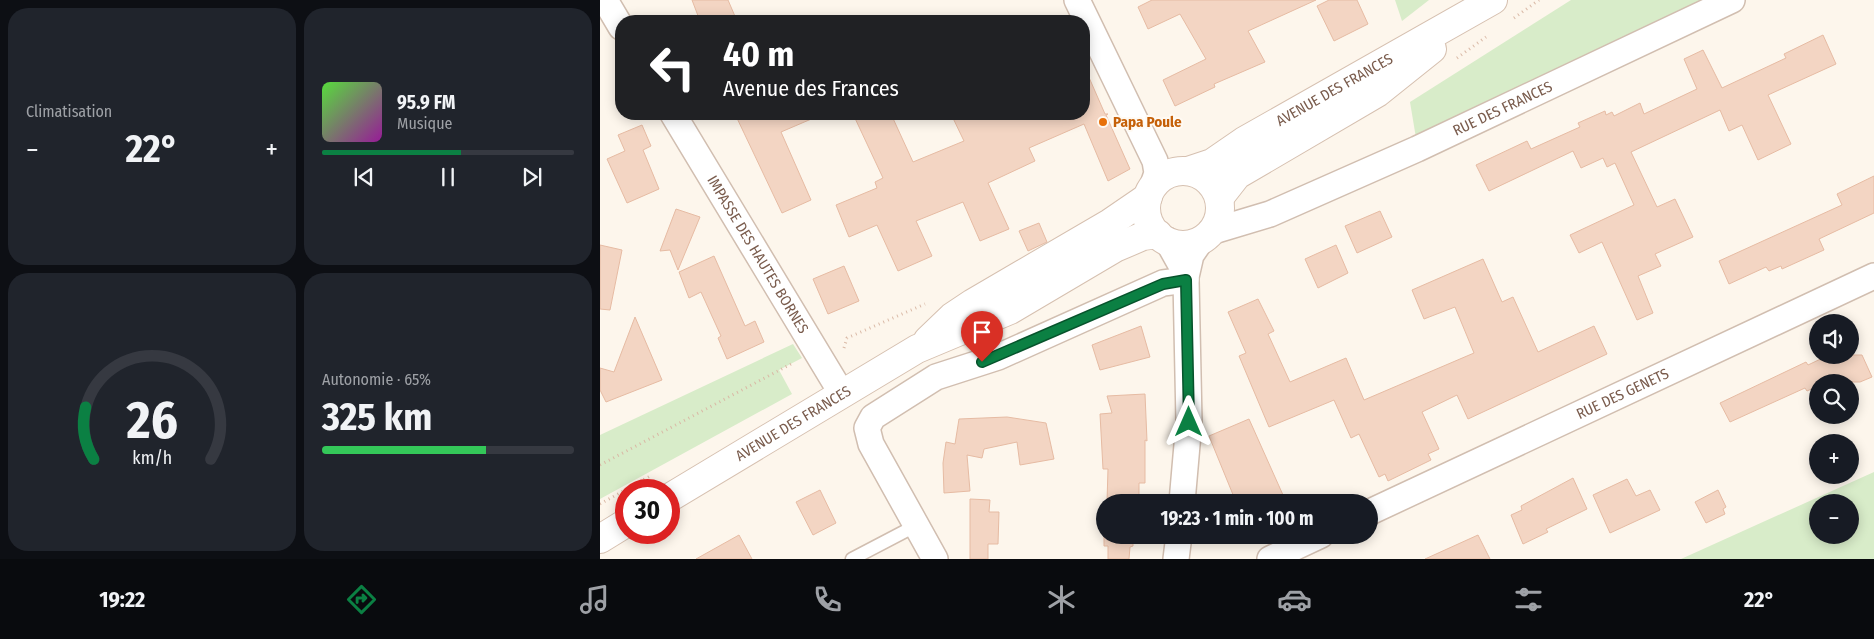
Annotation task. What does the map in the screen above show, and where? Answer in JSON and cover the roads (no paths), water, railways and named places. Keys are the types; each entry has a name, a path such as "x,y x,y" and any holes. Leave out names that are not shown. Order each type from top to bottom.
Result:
{"main road":[{"name":"AVENUE DES FRANCES","path":"1173,168 1212,163 1244,141 1486,5"},
{"name":"AVENUE DES FRANCES","path":"1219,199 1237,175 1377,93 1486,5"},
{"path":"1173,168 1197,173 1211,183 1219,199 1219,219 1206,236 1187,244 1176,244 1162,237 1148,217 1150,192 1159,180 1173,168"},
{"name":"AVENUE DES FRANCES","path":"917,349 947,320 1110,223 1150,192"},
{"name":"AVENUE DES FRANCES","path":"680,491 917,349 1010,310 1114,248 1143,236 1162,237"},
{"path":"600,539 615,530"}],"street":[{"path":"605,0 615,17"},
{"path":"1077,0 1086,15"},
{"name":"RUE DES FRANCES","path":"1206,236 1270,214 1433,141 1732,0"},
{"path":"1090,23 1173,168"},
{"name":"IMPASSE DES HAUTES BORNES","path":"677,120 842,394"},
{"name":"RUE DES FRANCES","path":"1219,199 1247,213 1270,214"},
{"path":"1183,494 1189,422 1186,279 1191,255 1206,236"},
{"path":"1162,237 1178,259 1186,279"},
{"name":"RUE DES GENETS","path":"1378,508 1874,276"},
{"path":"935,559 870,444 867,428 873,417 884,408 936,377 998,357 1163,284 1186,279"},
{"path":"1176,559 1178,544"},
{"path":"1270,559 1302,544"}],"lane":[{"path":"852,559 917,525"}],"place":[{"name":"Papa Poule","path":"1103,122"}]}
